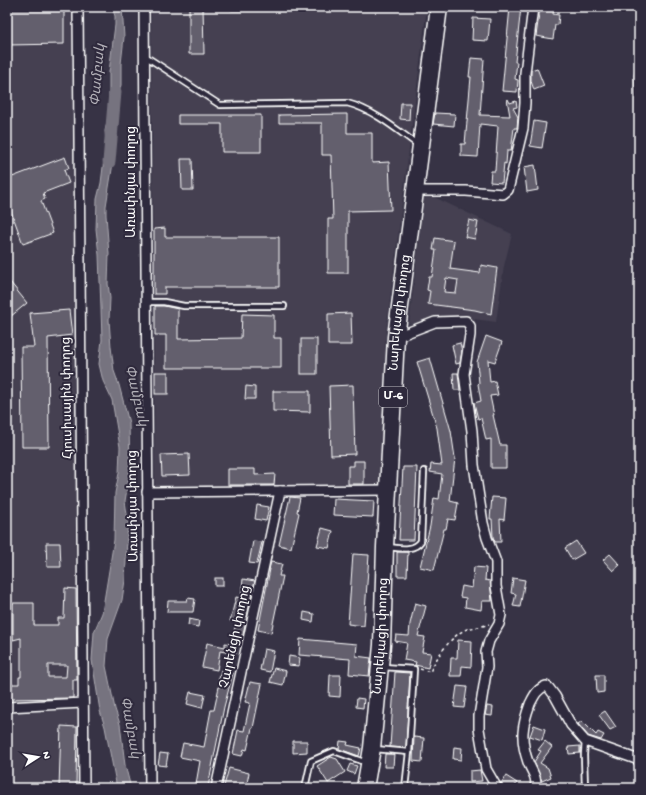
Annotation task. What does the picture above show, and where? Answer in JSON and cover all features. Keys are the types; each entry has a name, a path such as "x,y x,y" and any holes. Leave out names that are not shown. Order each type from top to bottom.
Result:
{"highway":[{"name":"Նարեկացի փողոց","path":"364,788 371,756 382,645 385,547 396,337 422,147 439,7"}],"street":[{"name":"Հյուսիսային փողոց","path":"78,7 84,788"},
{"name":"Առափնյա փողոց","path":"144,7 150,788"},
{"path":"415,191 466,191 504,194 508,190 523,128 525,73 533,7"},
{"path":"396,337 435,322 466,321 470,326 464,374 472,431 474,465 483,523 496,562 496,586 501,614 499,624 489,642 486,652 487,666 479,716 479,729 486,769 497,788"},
{"path":"147,492 388,490"},
{"name":"Չարենցի փողոց","path":"216,788 280,491"},
{"path":"535,788 535,778 527,760 522,733 527,714 537,691 541,687 546,686 549,688 571,725 585,741 639,760"},
{"path":"7,707 83,703"}],"lane":[{"path":"233,7 259,7"},
{"path":"144,56 220,105 347,103 361,107 379,117 422,147"},
{"path":"146,302 164,302 184,306 284,306"},
{"path":"385,547 410,548 415,547 421,542 424,471"},
{"path":"380,667 414,670 409,752 404,788"},
{"path":"585,741 585,788"},
{"path":"305,788 311,761 334,751 371,756 409,752"}],"path":[{"path":"420,669 430,672 433,664 448,644 466,629 486,625"}],"shaded area":[{"path":"7,7 73,7 82,788 7,788"},
{"path":"112,7 122,7 124,37 121,64 121,85 113,110 109,138 113,154 113,163 106,206 109,254 109,320 114,371 129,423 130,471 125,501 128,521 125,580 122,600 108,639 106,666 115,709 120,724 125,765 131,788 117,788 105,727 100,711 92,660 94,632 102,613 114,540 115,493 119,473 120,447 112,400 103,381 99,364 102,340 99,255 96,229 97,199 101,183 106,143 105,131 109,111 109,72 115,25 115,16"},
{"path":"151,7 427,7 386,332 380,488 155,488"},
{"path":"639,57 639,131 637,123 634,75"},
{"path":"424,195 434,197 512,234 504,266 496,322 466,318 409,324"}],"building":[{"path":"7,7 64,7 64,44 7,45"},
{"path":"189,7 203,7 204,54 189,54"},
{"path":"510,7 521,7 515,62 517,62 515,79 518,80 517,92 502,91"},
{"path":"540,7 554,7 553,14 559,15 558,25 555,25 553,39 536,36"},
{"path":"473,18 490,19 488,41 472,40"},
{"path":"471,58 484,59 480,115 510,116 507,99 510,103 516,101 517,107 513,108 518,117 517,128 514,128 511,151 507,151 502,183 490,182 491,171 495,171 498,126 480,124 478,157 461,156 461,144 465,144 471,77 469,77"},
{"path":"537,68 544,86 534,90 531,81 531,70"},
{"path":"401,103 410,103 409,120 400,119"},
{"path":"435,113 455,114 454,126 433,124"},
{"path":"347,114 347,133 372,133 372,163 389,162 391,210 348,211 348,273 328,273 328,219 333,219 331,155 322,155 322,123 279,123 279,115"},
{"path":"178,115 261,115 261,152 222,152 222,124 178,124"},
{"path":"534,121 546,123 542,148 530,146"},
{"path":"65,157 69,168 64,170 69,183 43,193 45,199 41,201 53,233 23,244 7,200 7,179"},
{"path":"181,159 192,159 193,190 182,190"},
{"path":"535,165 538,190 527,192 524,167"},
{"path":"469,220 478,222 475,239 465,237"},
{"path":"165,228 165,237 279,237 279,287 165,287 165,294 154,294 154,229"},
{"path":"435,238 454,241 450,269 480,273 481,265 497,268 491,314 475,310 428,304 430,291 427,290 429,277 432,277 436,250 433,250","holes":["446,278 458,280 456,293 444,292"]},
{"path":"10,282 27,303 10,317 7,313 7,285"},
{"path":"155,306 178,309 178,339 241,338 242,314 274,315 274,338 281,338 281,368 166,368 166,335 155,335"},
{"path":"69,310 72,335 48,338 49,447 22,447 21,347 34,347 30,313"},
{"path":"351,313 352,345 328,345 328,314"},
{"path":"486,336 502,342 495,362 488,360 490,382 495,381 498,395 490,396 493,415 500,445 506,445 506,468 491,468 491,439 486,440 481,418 478,419 474,403 481,401 478,384 477,362"},
{"path":"301,339 317,339 317,374 301,374"},
{"path":"460,343 462,351 460,363 456,364 452,345"},
{"path":"430,358 451,431 455,458 450,501 458,503 455,520 448,519 446,529 444,529 434,570 420,567 430,526 434,498 439,499 442,474 430,472 431,464 442,465 437,428 417,362"},
{"path":"155,372 168,372 168,394 155,394"},
{"path":"453,373 458,373 460,390 454,390"},
{"path":"353,385 355,454 331,455 329,386"},
{"path":"246,386 255,387 255,399 245,399"},
{"path":"273,391 310,391 310,412 273,411"},
{"path":"189,454 190,475 162,476 161,455"},
{"path":"354,461 364,461 364,484 348,484 348,466 354,466"},
{"path":"403,467 417,467 414,540 399,540"},
{"path":"228,469 255,469 255,475 275,474 274,485 228,485"},
{"path":"290,497 300,498 297,512 299,513 291,548 279,545"},
{"path":"492,497 506,498 504,520 500,519 501,542 495,542 493,537 492,519 490,519"},
{"path":"334,499 374,501 373,517 333,515"},
{"path":"257,505 269,507 266,521 255,519"},
{"path":"322,528 333,531 329,548 317,546"},
{"path":"253,541 262,542 257,564 249,563"},
{"path":"576,541 584,553 572,560 565,548"},
{"path":"46,543 60,543 61,567 47,567"},
{"path":"397,552 408,552 407,576 397,576"},
{"path":"353,554 369,555 364,626 348,624"},
{"path":"610,554 620,565 613,571 603,560"},
{"path":"271,562 282,564 279,576 283,576 271,633 258,630"},
{"path":"474,567 486,568 485,580 490,581 492,601 482,601 481,610 465,607 466,598 460,597 462,586 472,588"},
{"path":"215,578 223,578 223,586 215,586"},
{"path":"513,578 525,580 520,607 513,606 516,594 511,593"},
{"path":"243,579 255,581 241,644 232,642 236,622 230,621 236,597 241,598"},
{"path":"65,588 76,589 77,680 73,680 73,698 7,699 7,684 19,684 19,677 21,677 21,638 13,640 13,603 34,603 34,625 58,625 58,618 64,618","holes":["48,665 67,665 66,677 48,677"]},
{"path":"188,598 195,599 193,612 167,612 168,601 187,601"},
{"path":"415,603 426,606 418,636 425,637 422,652 431,653 428,668 415,665 416,662 404,660 407,643 395,641 396,635 409,636"},
{"path":"304,612 314,614 313,622 303,620"},
{"path":"189,619 199,621 198,627 188,625"},
{"path":"300,639 357,644 356,656 371,658 369,676 349,674 350,659 299,655"},
{"path":"458,640 472,641 471,667 462,666 461,676 450,676 451,658 457,658"},
{"path":"207,643 225,647 225,643 237,645 236,654 220,651 217,670 202,667"},
{"path":"264,649 274,651 270,672 260,670"},
{"path":"289,656 300,658 299,666 288,665"},
{"path":"274,668 286,671 283,685 270,682"},
{"path":"221,670 233,673 224,707 208,787 196,784 200,761 180,757 183,743 204,747 211,710 214,710"},
{"path":"395,672 410,673 406,748 390,747"},
{"path":"330,675 341,675 340,697 329,696"},
{"path":"596,675 604,675 604,692 597,693"},
{"path":"250,682 262,684 247,750 244,749 242,756 233,754 238,730 244,731 250,703 245,702"},
{"path":"457,686 467,687 464,708 454,707"},
{"path":"190,692 205,695 202,708 187,704"},
{"path":"357,698 364,699 363,708 356,707"},
{"path":"487,706 493,707 492,716 485,715"},
{"path":"605,711 616,727 610,730 599,715"},
{"path":"582,721 596,735 598,732 604,735 601,740 588,736 578,724"},
{"path":"534,725 545,729 542,740 530,736"},
{"path":"61,726 77,727 76,788 59,788"},
{"path":"414,737 424,738 422,762 413,761"},
{"path":"293,741 307,741 307,752 293,753"},
{"path":"340,741 348,742 347,745 361,748 359,756 339,749"},
{"path":"545,741 552,747 540,763 548,768 551,777 542,781 534,762 541,751 538,750"},
{"path":"580,746 580,753 569,754 568,747"},
{"path":"454,747 462,748 461,760 453,759"},
{"path":"160,753 168,754 166,766 158,765"},
{"path":"385,754 394,754 393,767 384,767"},
{"path":"331,757 337,759 345,772 328,783 317,766"},
{"path":"350,764 357,766 354,774 347,771"},
{"path":"229,768 249,773 246,788 232,788 224,786"},
{"path":"480,770 482,781 470,782 470,771"},
{"path":"506,776 517,783 514,788 503,788 501,783"}],"waterway":[{"name":"Փամբակ","path":"109,162 115,92"}]}
